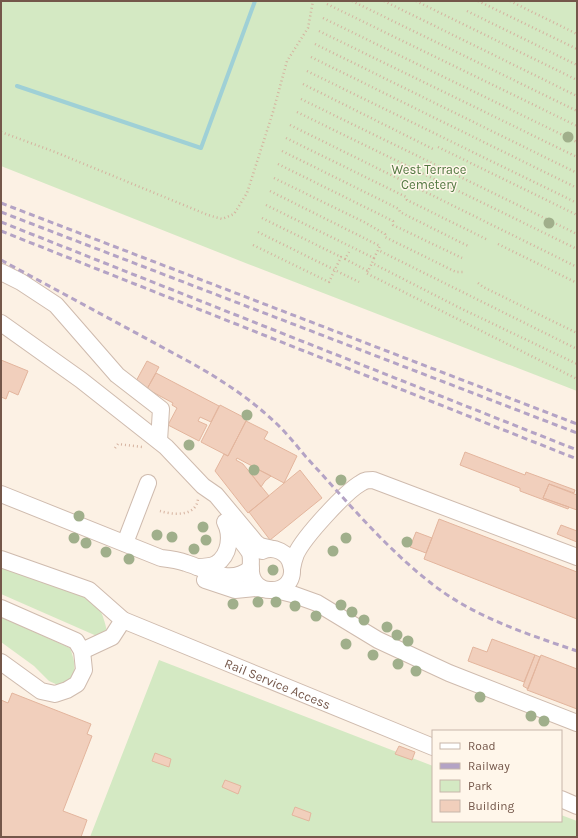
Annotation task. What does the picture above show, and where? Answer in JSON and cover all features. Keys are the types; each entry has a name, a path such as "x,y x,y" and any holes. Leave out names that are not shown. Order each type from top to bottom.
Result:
{"street":[{"path":"1,272 21,282 56,305 118,375 161,410 153,444"},
{"path":"1,323 82,380 153,444 191,471 200,490 222,515 247,549 251,559 252,578 255,582 269,590 287,584 297,552 317,524 357,486 366,480 373,480 577,557"},
{"path":"125,543 148,483"},
{"path":"200,490 216,495 256,543 260,546 282,552 287,556 291,562 292,570 317,603"},
{"path":"1,494 162,558 184,562 228,577 238,576 244,573 251,566 254,558 259,553 265,550 279,548 317,524"},
{"path":"197,567 216,564 225,555 229,542 229,533 222,515"},
{"path":"162,558 182,572 229,589 235,590 256,588 269,590 292,594 317,603 378,640 410,656 449,673 577,723"},
{"name":"Rail Service Access","path":"1,559 89,590 122,620 432,747"},
{"path":"1,608 76,641 82,651 84,670 77,684 67,690 55,694 41,690 1,662"},
{"path":"82,651 112,637 122,620"},
{"path":"562,799 577,806"}],"path":[{"path":"1,132 55,152 208,215 222,219 234,214 247,193 273,112 287,61 308,28 313,1"},
{"path":"352,1 577,111"},
{"path":"384,1 577,96"},
{"path":"416,1 577,80"},
{"path":"478,1 577,49"},
{"path":"510,1 577,34"},
{"path":"327,4 577,126"},
{"path":"467,11 577,65"},
{"path":"323,18 577,142"},
{"path":"319,31 577,157"},
{"path":"315,44 577,173"},
{"path":"311,57 577,188"},
{"path":"307,70 577,203"},
{"path":"303,84 433,149"},
{"path":"302,99 577,234"},
{"path":"297,112 577,250"},
{"path":"290,124 577,267"},
{"path":"286,138 382,185 406,198 407,200 488,240"},
{"path":"438,147 577,215"},
{"path":"282,151 376,197 400,212 468,246"},
{"path":"278,164 393,222 392,225 462,258"},
{"path":"274,178 364,222 385,234 385,237 456,272 465,272"},
{"path":"270,191 380,246 366,273 577,379"},
{"path":"266,205 374,258"},
{"path":"262,218 368,271"},
{"path":"258,232 359,282"},
{"path":"498,244 577,283"},
{"path":"254,245 329,282 341,257"},
{"path":"378,250 577,349"},
{"path":"345,259 349,252"},
{"path":"372,263 460,308 577,364"},
{"path":"478,283 483,287 577,333"},
{"path":"115,448 118,444 153,444"},
{"path":"160,511 178,515 189,511 196,505 200,490"}],"green space":[{"name":"West Terrace Cemetery","path":"1,1 577,1 577,391 248,264 1,166"},
{"path":"1,564 68,589 91,601 100,610 107,631 99,637 1,594"},
{"path":"1,617 70,648 74,660 74,670 70,679 60,686 49,681 34,666 1,642"},
{"path":"159,660 432,766 432,822 562,822 562,815 577,821 577,837 90,837"}],"building":[{"path":"1,360 28,371 18,395 9,391 6,399 1,397"},
{"path":"147,361 159,367 147,389 135,383"},
{"path":"156,373 219,406 211,422 200,417 198,421 207,425 199,441 168,425 177,408 172,405 173,403 147,389"},
{"path":"220,405 247,419 228,456 201,442"},
{"path":"246,421 268,432 264,439 297,456 284,483 237,458 236,460 243,464 269,496 248,513 215,471 224,454 228,456"},
{"path":"465,452 525,475 526,472 575,490 574,493 549,484 543,498 569,507 568,509 520,491 520,488 460,465"},
{"path":"259,470 271,476 261,487 252,475"},
{"path":"300,470 322,498 270,540 249,512"},
{"path":"549,484 577,495 577,510 543,498"},
{"path":"439,519 577,572 577,619 424,559"},
{"path":"561,525 577,531 577,542 557,534"},
{"path":"416,532 432,538 426,553 410,547"},
{"path":"492,639 535,655 524,682 468,661 473,647 487,652"},
{"path":"535,655 540,657 528,689 523,686"},
{"path":"541,655 577,669 577,709 527,690"},
{"path":"12,693 91,724 87,734 92,736 63,811 87,820 81,837 1,837 1,700 8,703"},
{"path":"399,746 415,752 412,760 395,754"},
{"path":"155,753 171,759 169,767 152,761"},
{"path":"225,780 241,786 238,794 222,787"},
{"path":"295,807 311,813 309,821 292,815"}],"waterway":[{"path":"17,86 201,148 255,1"}],"railway":[{"path":"1,203 577,424"},
{"path":"1,212 577,433"},
{"path":"1,222 577,450"},
{"path":"1,231 577,459"},
{"path":"1,260 198,367 246,398 268,415 282,429 350,505 395,552 444,593 480,614 518,630 577,651"}]}
